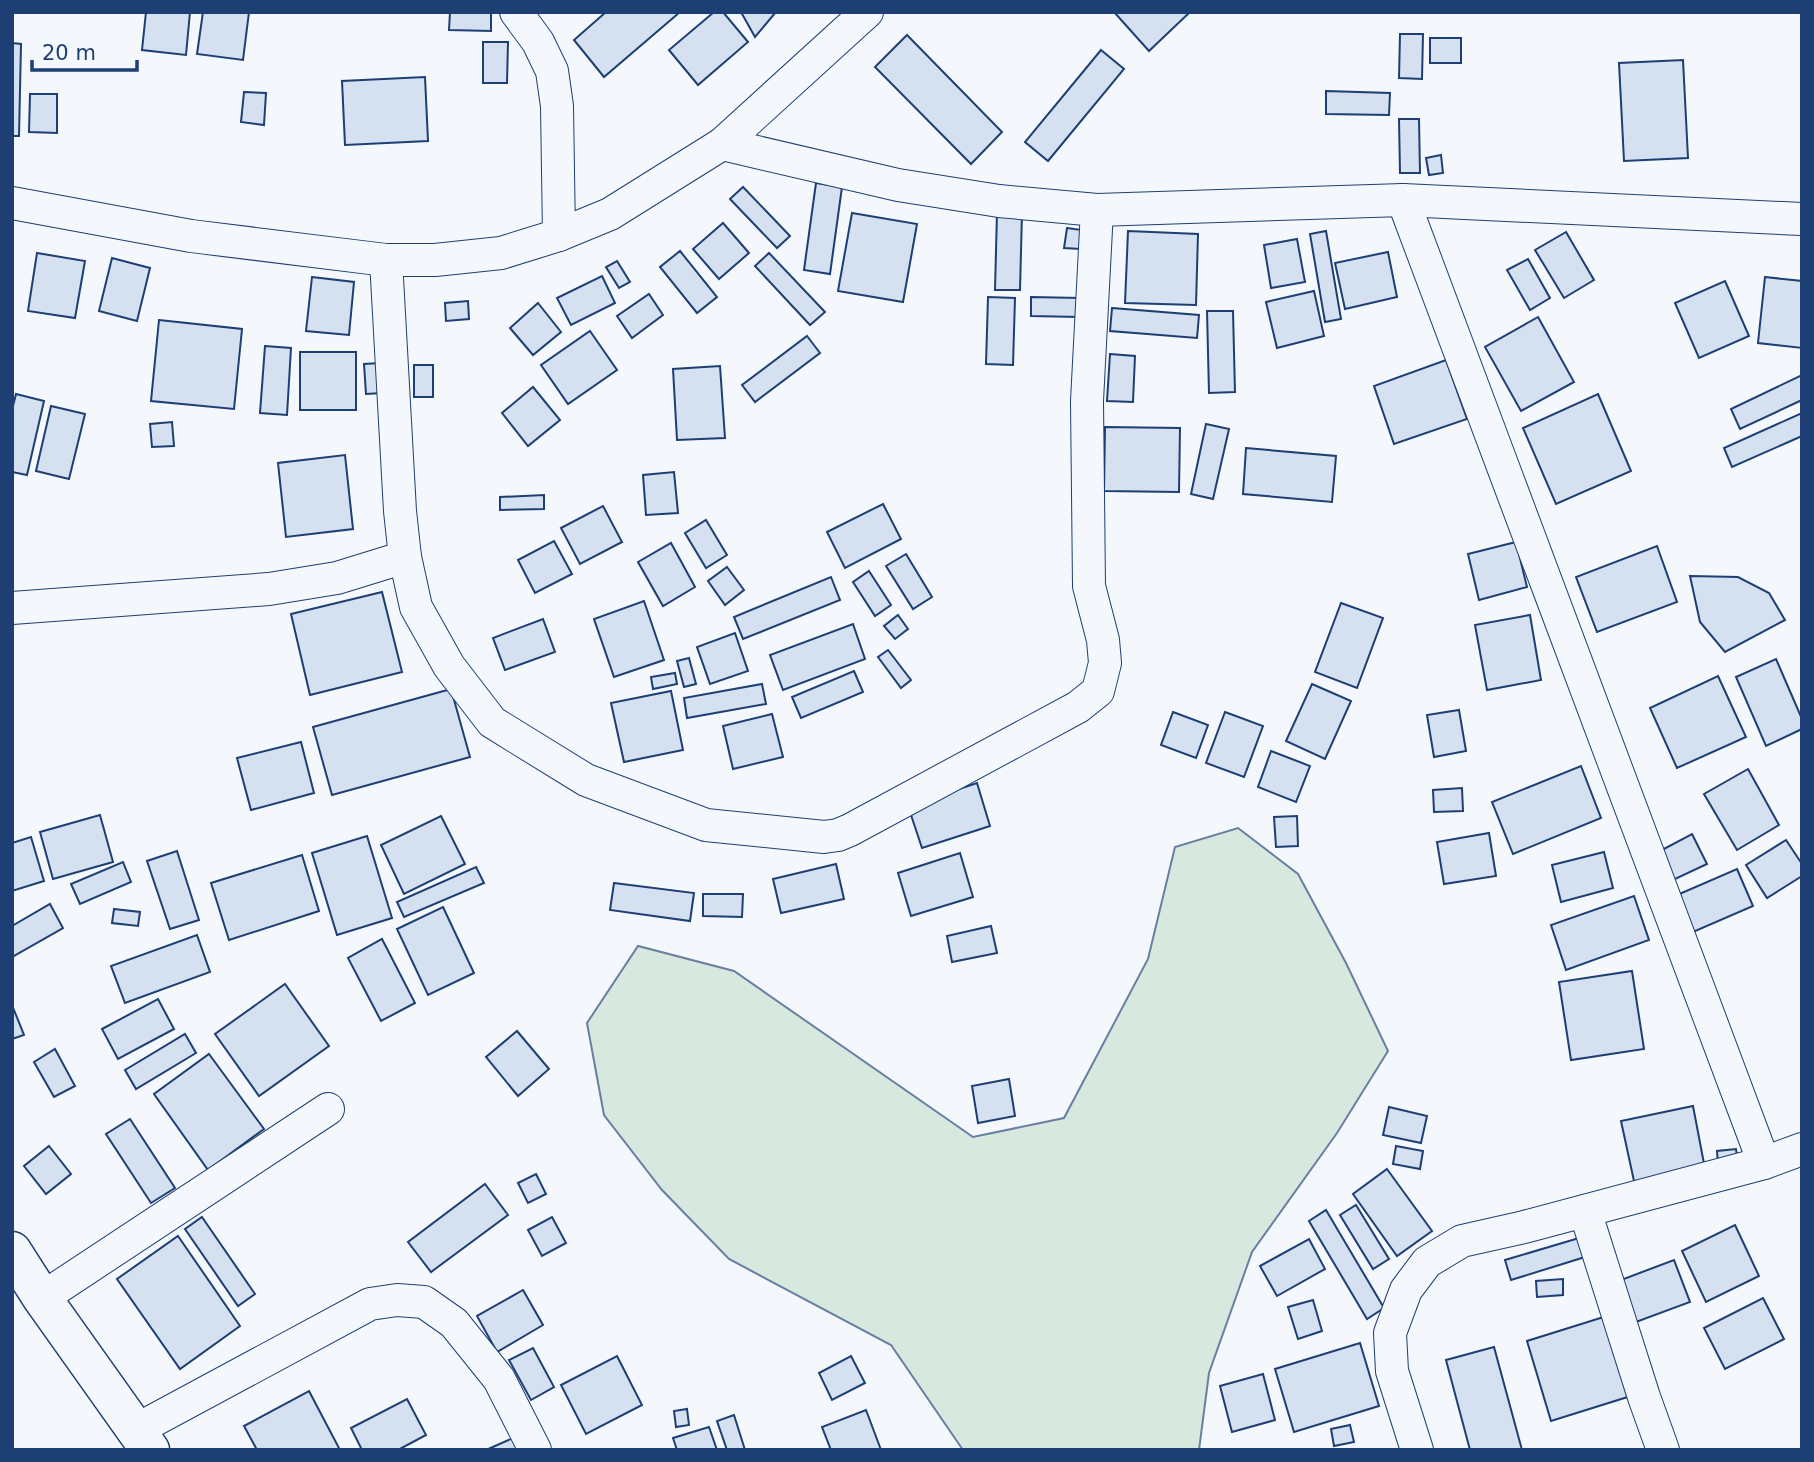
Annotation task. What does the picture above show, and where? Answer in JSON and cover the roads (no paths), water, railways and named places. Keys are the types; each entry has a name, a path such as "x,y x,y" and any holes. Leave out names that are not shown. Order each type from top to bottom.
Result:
{"street":[{"path":"516,12 538,42 552,71 557,106 559,235"},
{"path":"12,203 191,236 386,260 435,260 501,253 559,235 610,214 722,144 867,12"},
{"path":"722,144 898,185 999,201 1097,210 1403,200 1802,219"},
{"path":"1403,200 1764,1163"},
{"path":"386,260 405,557 416,607 449,666 492,722 586,780 706,825 824,836 838,835 850,830 1078,707 1098,691 1105,663 1103,640 1088,586 1087,401 1097,210"},
{"path":"12,608 269,589 337,578 405,557"},
{"path":"42,1298 328,1109"},
{"path":"1418,1450 1392,1371 1390,1333 1406,1290 1427,1262 1462,1241 1764,1163 1802,1149"},
{"path":"1584,1211 1644,1397 1664,1450"},
{"path":"12,1251 42,1298 143,1440 370,1304 397,1300 424,1302 454,1323 499,1379 535,1450"}]}
